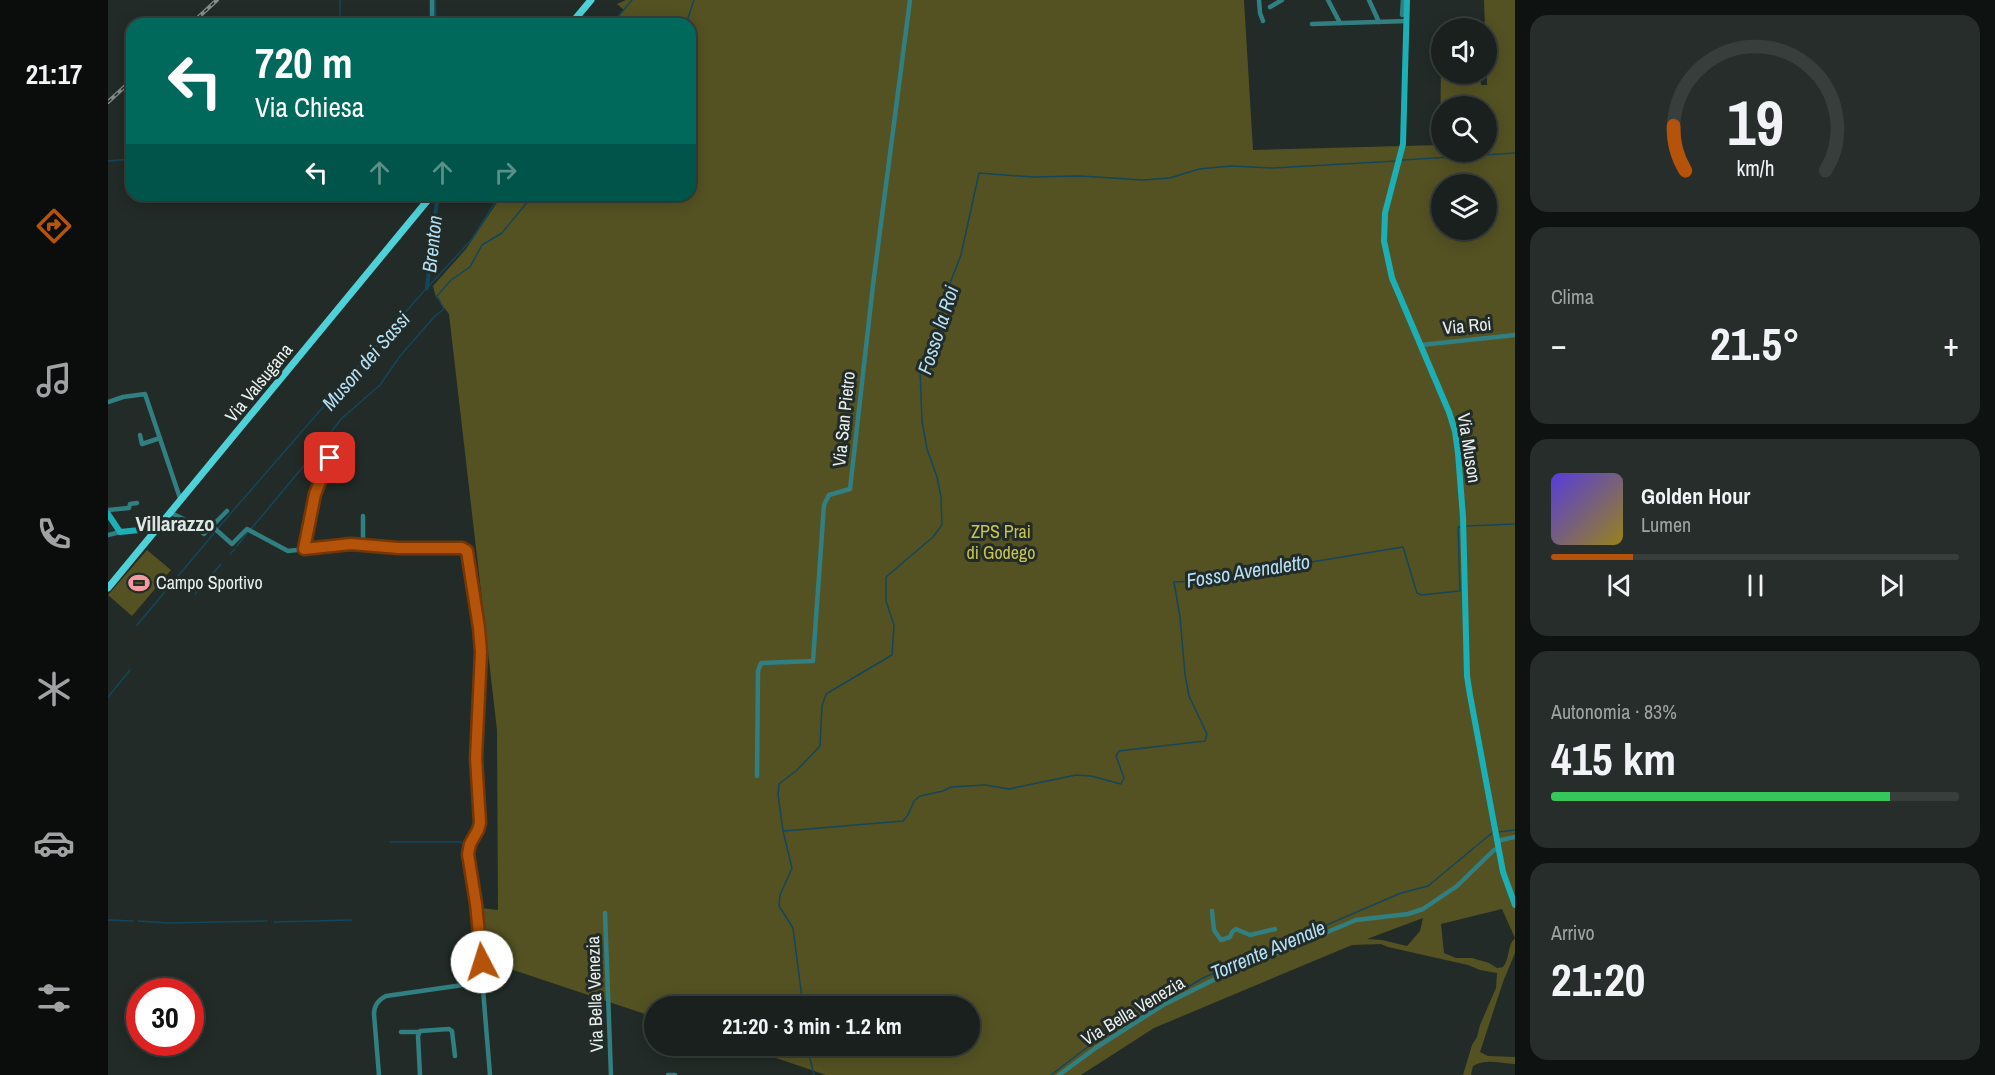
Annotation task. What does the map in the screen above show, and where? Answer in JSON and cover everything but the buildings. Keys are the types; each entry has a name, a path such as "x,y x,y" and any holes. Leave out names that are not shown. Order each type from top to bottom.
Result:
{"main road":[{"path":"576,18 591,0"},
{"name":"Via Muson","path":"1405,1 1407,21 1404,132 1400,161 1385,213 1383,231 1385,251 1392,278 1455,431 1463,526 1467,676 1503,876 1515,905"},
{"name":"Via Valsugana","path":"108,588 427,201"},
{"path":"108,512 120,532 149,529 156,531"}],"street":[{"path":"432,0 432,18"},
{"name":"Via San Pietro","path":"757,776 758,671 761,663 813,661 824,505 829,495 850,489 873,285 910,0"},
{"path":"1259,0 1263,21"},
{"path":"1270,7 1282,0"},
{"path":"1328,0 1340,23"},
{"path":"1369,0 1379,22"},
{"path":"1402,15 1405,1"},
{"path":"1312,24 1407,21"},
{"name":"Via Roi","path":"1421,345 1515,335"},
{"path":"108,402 145,394 181,501"},
{"path":"140,435 142,444 160,438"},
{"path":"304,549 315,494 333,454"},
{"path":"108,512 129,508 130,504 137,503"},
{"path":"171,513 194,524 204,534 216,530 227,511"},
{"path":"363,516 363,546"},
{"path":"216,530 232,544 247,529 283,550 296,551 333,545 466,549 479,628 481,666 476,758 480,823 468,854 484,982 490,1075"},
{"path":"108,535 120,532"},
{"path":"1498,845 1515,837"},
{"name":"Via Bella Venezia","path":"1059,1075 1097,1047 1175,998 1239,968 1356,920 1408,914 1423,909 1457,886 1498,845"},
{"path":"1212,911 1214,930 1221,940 1230,937 1236,929 1250,935 1275,928"},
{"name":"Via Bella Venezia","path":"605,913 611,1075"},
{"path":"379,1075 374,1014 379,1000 386,996 484,982"},
{"path":"402,1032 450,1029 453,1033 455,1056"},
{"path":"419,1032 420,1075"},
{"path":"1068,1068 1071,1075"},
{"path":"668,1075 675,1075"}],"green space":[{"name":"ZPS Prai di Godego","path":"626,0 1244,0 1253,150 1431,145 1431,162 1497,162 1497,96 1441,96 1441,84 1497,84 1497,18 1485,18 1484,0 1515,0 1515,938 1515,953 1480,1052 1488,1056 1515,1057 1515,1064 1483,1062 1473,1066 1471,1075 1463,1075 1472,1045 1496,988 1497,973 1381,944 1352,945 1154,1028 1081,1075 826,1075 770,1056 980,1056 980,996 644,996 644,1014 498,965 498,948 483,948 479,914 481,908 498,910 497,730 449,314 436,297 433,286 466,249 498,201 696,201 696,18 626,18 626,16 617,18 624,10 617,4","holes":["1502,909 1515,938 1505,964 1497,968 1472,958 1456,958 1444,953 1441,924","1423,918 1420,931 1407,946 1367,939"]},
{"name":"Campo Sportivo","path":"147,550 171,570 132,616 108,595"}],"waterway":[{"path":"340,0 340,18"},
{"name":"Brenton","path":"434,0 435,18"},
{"name":"Muson dei Sassi","path":"617,18 632,0"},
{"path":"688,18 694,0"},
{"name":"Fosso la Roi","path":"1402,160 1515,153"},
{"path":"108,161 126,160"},
{"name":"Fosso la Roi","path":"802,996 793,928 779,906 780,895 792,868 783,831 778,794 779,784 797,770 820,746 822,706 826,694 892,655 894,625 886,601 886,577 933,537 942,525 941,497 927,449 922,421 920,371 922,359 940,326 950,283 961,255 979,173 1143,180 1170,178 1199,169 1232,166 1273,168 1397,161"},
{"name":"Brenton","path":"427,288 437,201"},
{"name":"Muson dei Sassi","path":"218,528 472,239 496,201"},
{"path":"251,529 341,419 380,385 400,356 444,309 437,296 451,280 470,267 482,245 502,233 528,201"},
{"name":"Torrente Avenale","path":"1466,526 1515,524"},
{"name":"Fosso Avenaletto","path":"784,831 903,821 914,801 920,796 951,787 985,785 1009,789 1076,775 1091,776 1121,784 1124,778 1116,756 1119,751 1205,741 1207,734 1189,696 1174,582 1196,581 1403,547 1417,593 1421,595 1460,591 1458,527 1461,527"},
{"name":"Muson dei Sassi","path":"137,625 215,532"},
{"path":"237,546 248,532"},
{"path":"230,554 235,549"},
{"path":"195,594 221,564"},
{"path":"108,697 130,670"},
{"path":"474,767 477,808"},
{"path":"467,838 475,831 477,813"},
{"path":"1498,832 1515,830"},
{"name":"Torrente Avenale","path":"1051,1075 1094,1042 1203,978 1401,893 1428,886 1492,833"},
{"path":"390,842 460,842 466,844"},
{"path":"464,852 466,844"},
{"path":"465,858 473,904"},
{"path":"474,912 475,920"},
{"path":"108,920 133,921"},
{"path":"274,922 352,920"},
{"path":"138,921 168,923 267,921"},
{"name":"Fosso la Roi","path":"809,1056 814,1075"}],"railway":[{"path":"198,18 217,0"},
{"path":"108,102 126,86"}],"place":[{"name":"Campo Sportivo","path":"139,583"}],"district":[{"name":"Villarazzo","path":"175,524"}],"route":[{"path":"330,458 315,494 304,549 351,544 398,548 464,548 467,551 479,628 481,666 476,758 480,823 470,844 468,862 476,904 482,962"}]}
